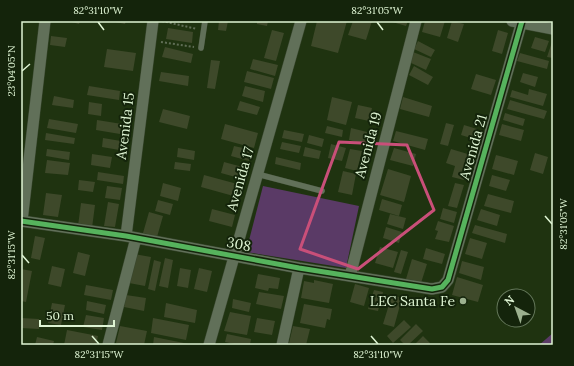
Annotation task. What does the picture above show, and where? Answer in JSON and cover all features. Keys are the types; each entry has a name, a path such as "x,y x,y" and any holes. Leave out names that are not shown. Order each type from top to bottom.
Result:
{"street":[{"path":"21,221 45,21"},
{"name":"Avenida 15","path":"108,345 131,237 153,21"},
{"name":"Avenida 17","path":"209,345 301,21"},
{"name":"Avenida 19","path":"350,276 416,21"},
{"path":"518,22 553,29"},
{"name":"Avenida 21","path":"448,280 518,22"},
{"name":"308","path":"21,221 131,237 299,268 432,289 442,287 448,280"},
{"path":"282,345 299,268"}],"lane":[{"path":"201,48 205,21"},
{"path":"257,174 322,191"}],"path":[{"path":"162,21 204,31"},
{"path":"152,41 201,48"}],"highlighted area":[{"path":"339,142 407,145 434,210 358,269 300,249"}],"shaded area":[{"path":"263,186 359,206 346,268 246,252"},
{"path":"553,333 553,345 539,345"}],"building":[{"path":"68,21 80,21 79,24"},
{"path":"111,21 126,21 125,24"},
{"path":"219,21 228,21 226,31 218,30"},
{"path":"257,21 268,21 267,26 257,24"},
{"path":"317,21 347,21 338,53 311,46"},
{"path":"353,21 372,21 366,40 348,35"},
{"path":"389,21 408,21 406,26"},
{"path":"425,21 445,21 440,37 422,32"},
{"path":"452,21 464,24 458,42 447,38"},
{"path":"168,28 193,32 192,43 166,39"},
{"path":"272,30 284,33 276,61 264,58"},
{"path":"498,30 508,33 502,54 492,51"},
{"path":"51,36 67,38 65,47 50,45"},
{"path":"535,37 549,41 545,52 531,48"},
{"path":"553,39 553,58 547,57"},
{"path":"418,41 435,50 431,57 414,49"},
{"path":"165,47 193,54 191,63 162,57"},
{"path":"107,49 136,53 133,71 104,67"},
{"path":"413,52 431,59 426,70 409,62"},
{"path":"520,53 549,61 547,69 517,61"},
{"path":"253,59 278,65 275,76 250,69"},
{"path":"211,60 220,61 215,89 207,88"},
{"path":"414,66 433,77 428,85 409,75"},
{"path":"247,71 274,78 271,89 244,82"},
{"path":"161,72 189,76 188,86 159,81"},
{"path":"523,73 538,77 535,87 520,82"},
{"path":"476,74 496,80 491,95 471,89"},
{"path":"89,86 120,91 119,100 87,95"},
{"path":"245,86 265,91 263,102 242,96"},
{"path":"529,89 547,94 543,106 510,97 512,90 528,95"},
{"path":"54,96 74,100 73,108 52,105"},
{"path":"332,97 352,102 346,125 327,120"},
{"path":"403,97 432,106 429,117 400,109"},
{"path":"510,100 547,111 544,119 507,109"},
{"path":"240,101 260,107 257,115 237,110"},
{"path":"89,102 102,104 101,116 88,114"},
{"path":"358,105 372,108 369,121 355,118"},
{"path":"163,109 190,116 187,129 159,122"},
{"path":"505,113 525,119 523,126 503,120"},
{"path":"49,119 78,124 76,133 47,128"},
{"path":"97,120 122,124 120,134 96,130"},
{"path":"446,123 454,125 448,146 440,144"},
{"path":"22,124 24,170 21,170"},
{"path":"225,124 258,133 254,148 221,139"},
{"path":"502,124 524,130 521,141 499,135"},
{"path":"464,125 477,129 474,139 461,135"},
{"path":"327,126 343,130 342,137 325,133"},
{"path":"351,128 367,132 364,144 349,140"},
{"path":"284,130 304,134 302,142 282,138"},
{"path":"396,131 428,139 425,150 393,141"},
{"path":"46,133 75,138 74,144 45,140"},
{"path":"309,135 324,139 322,147 307,143"},
{"path":"103,138 127,142 125,151 102,147"},
{"path":"282,142 301,146 299,153 280,149"},
{"path":"331,144 346,148 342,161 328,158"},
{"path":"234,146 252,150 249,161 231,156"},
{"path":"305,147 321,151 319,159 303,156"},
{"path":"178,148 195,151 194,160 177,157"},
{"path":"394,148 416,154 413,166 390,160"},
{"path":"47,149 70,152 69,160 46,156"},
{"path":"350,149 362,151 357,171 345,168"},
{"path":"451,149 471,155 464,180 452,177 455,166 446,163"},
{"path":"535,153 548,157 543,174 530,170"},
{"path":"92,154 112,157 110,168 91,165"},
{"path":"496,155 518,161 514,175 492,169"},
{"path":"276,157 301,163 300,170 275,164"},
{"path":"47,160 70,163 68,175 45,173"},
{"path":"175,162 191,164 190,171 174,169"},
{"path":"224,162 250,169 246,180 221,173"},
{"path":"388,169 411,176 404,202 380,195"},
{"path":"343,171 356,174 352,195 338,192"},
{"path":"98,172 124,176 123,184 97,180"},
{"path":"204,175 241,185 237,197 201,187"},
{"path":"492,175 510,180 506,191 489,186"},
{"path":"79,180 95,182 93,192 78,190"},
{"path":"163,183 181,188 178,201 160,196"},
{"path":"455,183 464,185 457,208 448,206"},
{"path":"107,186 122,188 120,200 105,198"},
{"path":"46,193 62,195 58,217 43,215"},
{"path":"488,194 514,201 511,213 484,206"},
{"path":"382,199 402,205 399,216 379,210"},
{"path":"158,200 173,204 170,215 155,211"},
{"path":"108,202 119,204 115,227 104,226"},
{"path":"81,203 95,205 92,228 78,226"},
{"path":"443,208 457,212 454,223 440,219"},
{"path":"212,209 235,215 232,227 209,221"},
{"path":"481,209 500,215 497,226 477,220"},
{"path":"149,212 163,216 157,237 143,233"},
{"path":"390,214 406,218 403,229 387,224"},
{"path":"438,221 454,226 449,242 435,239 438,231 435,230"},
{"path":"475,225 507,234 505,243 472,233"},
{"path":"386,227 402,232 399,243 383,238"},
{"path":"35,236 45,238 40,260 31,258"},
{"path":"470,238 487,243 482,259 465,254"},
{"path":"380,247 398,252 393,268 375,263"},
{"path":"426,248 445,254 442,264 423,259"},
{"path":"401,250 408,252 401,274 394,272"},
{"path":"78,252 90,255 85,276 73,273"},
{"path":"134,254 151,257 145,286 129,283"},
{"path":"165,258 173,260 168,288 159,286"},
{"path":"412,259 427,264 421,283 406,279"},
{"path":"154,260 161,262 155,291 148,289"},
{"path":"462,261 484,267 481,280 459,273"},
{"path":"52,266 65,269 61,287 48,284"},
{"path":"180,268 191,270 188,288 177,286"},
{"path":"199,268 212,271 207,292 194,289"},
{"path":"21,269 32,271 26,302 21,301"},
{"path":"258,274 280,278 278,289 269,288 268,291 255,288"},
{"path":"457,277 483,285 478,302 452,295"},
{"path":"314,280 333,284 329,303 301,298 304,281 314,283"},
{"path":"355,284 369,288 364,306 350,302"},
{"path":"86,285 113,290 111,300 84,295"},
{"path":"374,290 383,292 378,311 368,309"},
{"path":"259,292 284,296 281,309 256,304"},
{"path":"126,295 146,298 144,311 124,307"},
{"path":"392,295 402,298 394,327 383,324"},
{"path":"233,299 251,303 249,312 232,308"},
{"path":"87,301 106,305 104,314 86,310"},
{"path":"52,303 65,305 61,325 48,323"},
{"path":"166,303 197,310 195,323 164,317"},
{"path":"304,304 332,309 330,320 327,319 325,328 300,323"},
{"path":"230,312 251,316 247,335 224,331"},
{"path":"86,315 104,318 102,330 83,327"},
{"path":"21,318 39,319 39,329 21,328"},
{"path":"153,318 189,325 186,340 151,333"},
{"path":"257,318 275,321 272,335 254,332"},
{"path":"404,320 411,327 393,343 387,336"},
{"path":"416,324 423,331 408,345 405,345 400,340"},
{"path":"120,326 147,331 144,345 124,345 116,343"},
{"path":"293,326 310,329 306,345 289,343"},
{"path":"67,330 98,336 96,345 64,345"},
{"path":"227,334 251,339 250,345 239,345 225,342"},
{"path":"423,336 430,343 428,345 414,345"},
{"path":"37,337 54,341 53,345 35,345"},
{"path":"154,337 189,344 189,345 153,345"}],"cycle path":[{"path":"21,221 126,236 299,268 432,289 442,287 448,280 522,21"}],"place":[{"name":"LEC Santa Fe","path":"463,301"}]}
